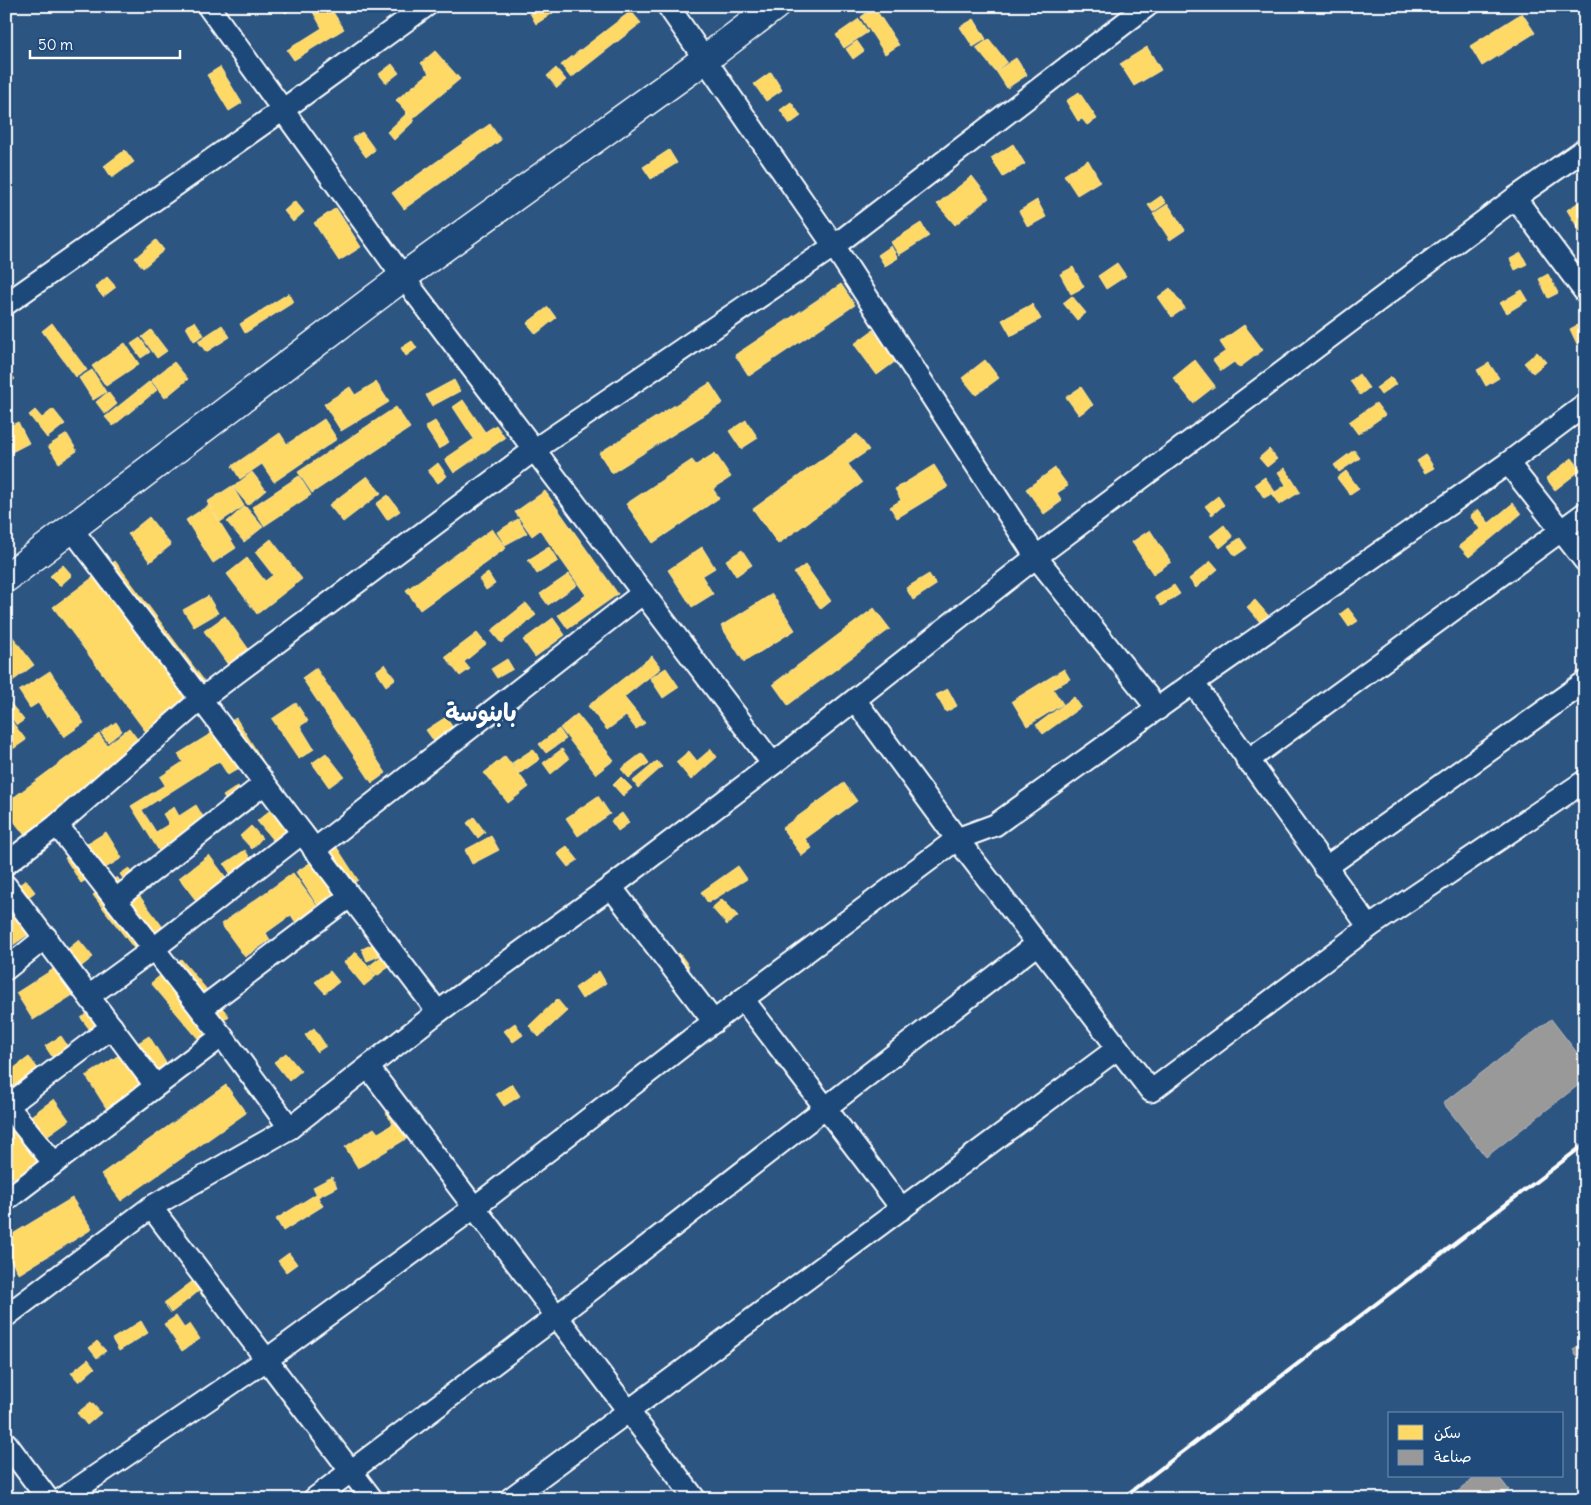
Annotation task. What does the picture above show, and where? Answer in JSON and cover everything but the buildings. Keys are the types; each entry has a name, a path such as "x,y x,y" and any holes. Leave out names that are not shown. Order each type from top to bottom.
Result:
{"main road":[{"path":"6,578 403,277 704,60 775,6"}],"street":[{"path":"208,6 284,109 403,277 773,764"},
{"path":"6,304 284,109 426,6"},
{"path":"668,6 834,246 1036,557 1158,709"},
{"path":"6,864 57,825 200,700 534,450 834,246 1134,13 1147,6"},
{"path":"6,1316 151,1207 290,1128 438,1012 611,887 773,764 1036,557 1515,198 1585,149"},
{"path":"1515,198 1585,292"},
{"path":"62,1499 266,1360 475,1207 743,999 957,840 995,825 1193,683 1508,463 1585,405"},
{"path":"1508,463 1585,561"},
{"path":"1247,761 1585,513"},
{"path":"70,528 438,1012"},
{"path":"89,996 308,842 643,593"},
{"path":"1325,868 1585,682"},
{"path":"1193,683 1247,761 1369,928"},
{"path":"854,700 957,840 1151,1091 1369,928 1585,781"},
{"path":"115,900 264,784"},
{"path":"57,825 152,950 222,1036 290,1128"},
{"path":"6,886 155,1085"},
{"path":"611,887 714,1022"},
{"path":"201,1009 349,897"},
{"path":"6,969 46,937"},
{"path":"314,1499 557,1316 1037,944"},
{"path":"743,999 902,1209"},
{"path":"54,1163 7,1106 112,1027"},
{"path":"6,1200 222,1036"},
{"path":"510,1499 1118,1048"},
{"path":"368,1067 695,1499"},
{"path":"151,1207 372,1499"},
{"path":"6,1443 48,1499"}],"railway":[{"path":"1121,1499 1585,1144"}],"district":[{"name":"بابنوسة","path":"481,713"}]}
